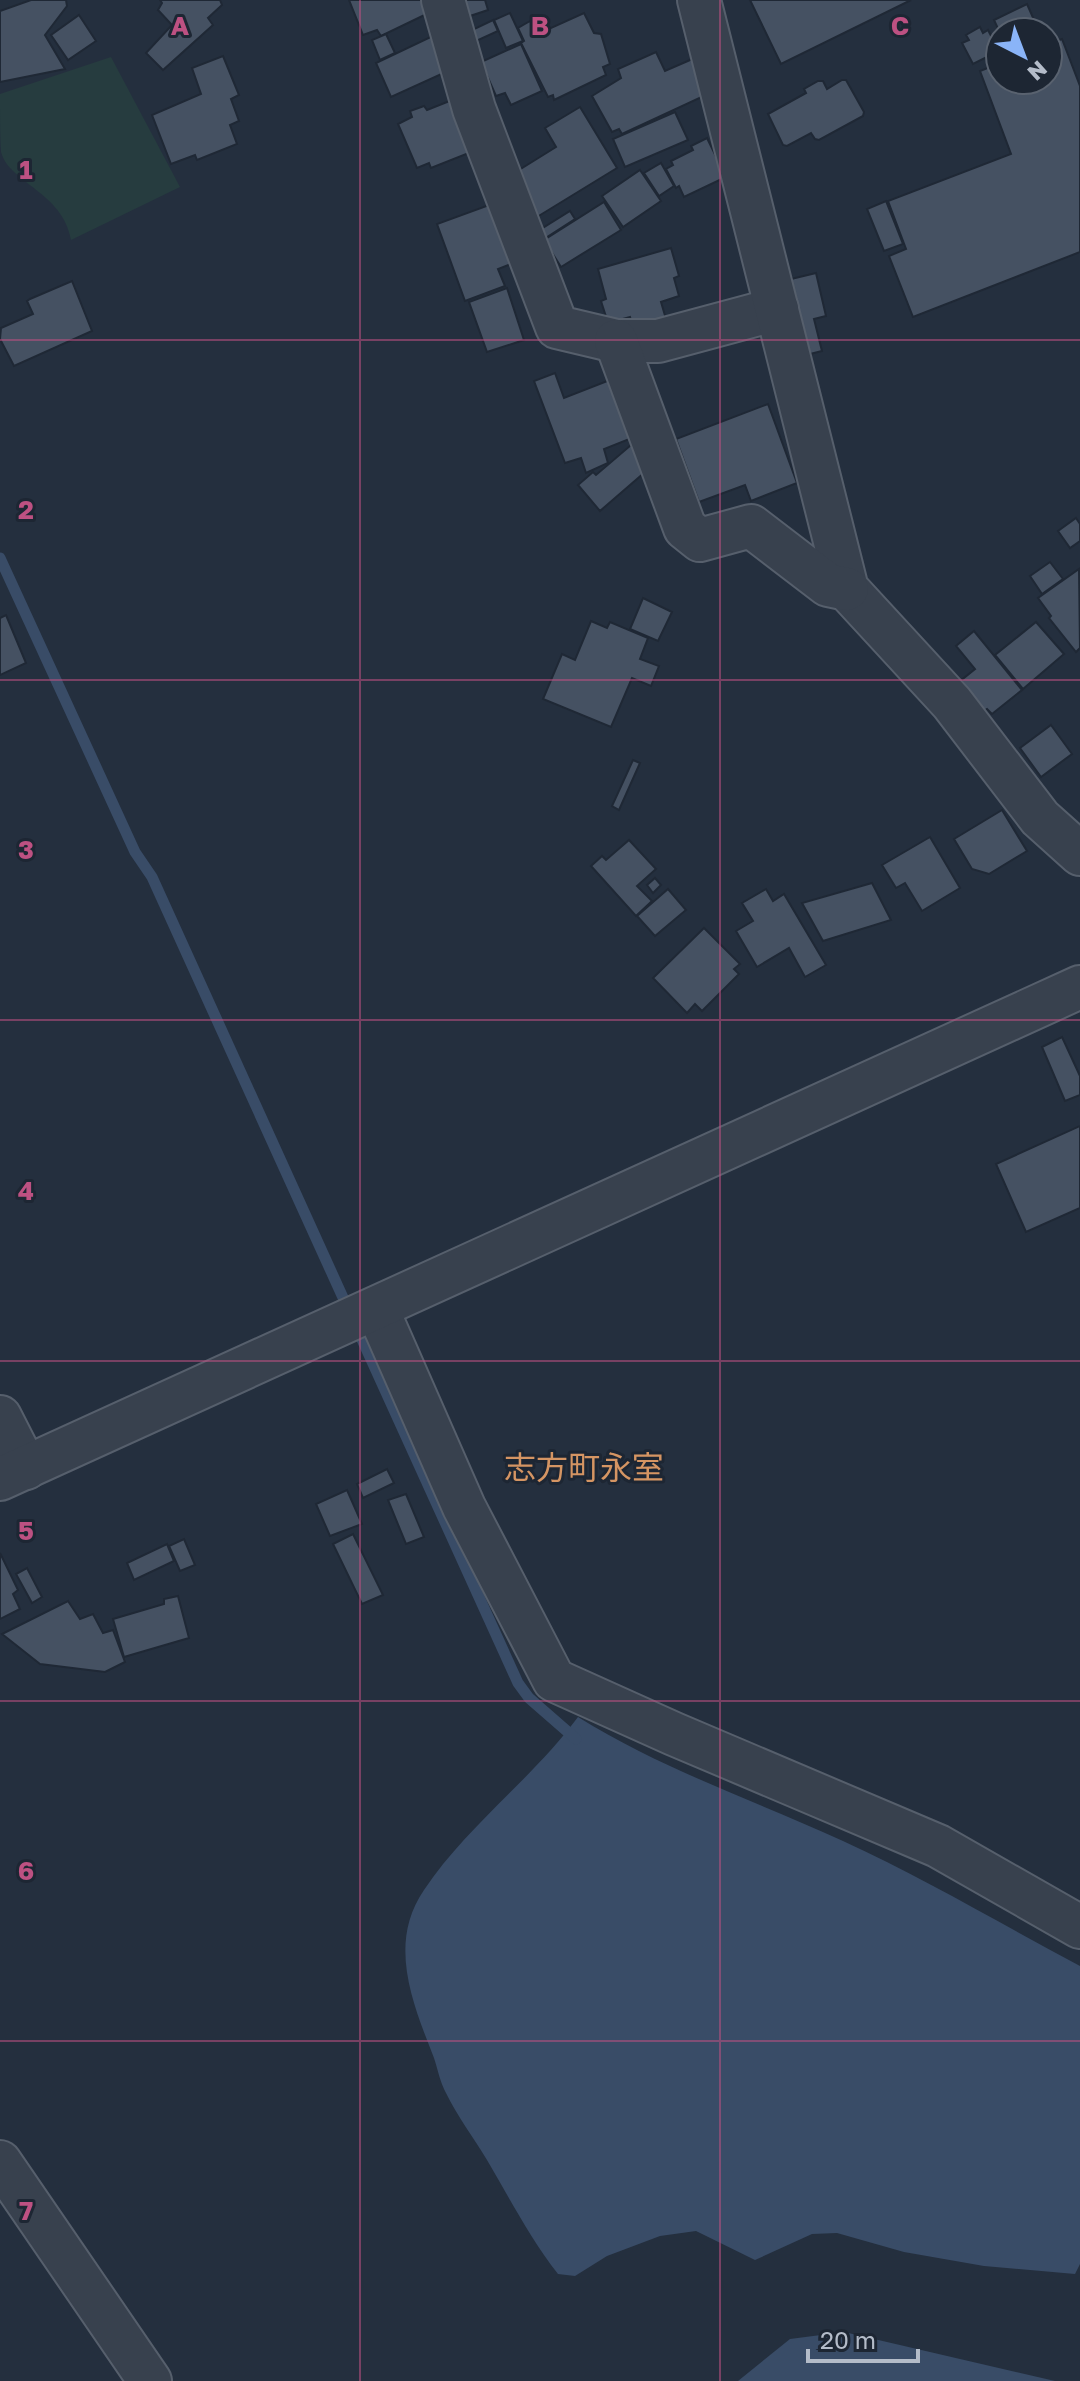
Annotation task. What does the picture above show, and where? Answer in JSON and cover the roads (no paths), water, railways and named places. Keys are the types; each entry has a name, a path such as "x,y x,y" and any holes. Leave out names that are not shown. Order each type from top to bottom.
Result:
{"street":[{"path":"443,0 474,109 557,327 616,341 658,341 777,309"},
{"path":"699,0 847,589 952,703 1040,818 1080,854"},
{"path":"616,341 685,528 700,540 751,526 828,585 847,589"},
{"path":"0,1417 13,1473 1080,987"},
{"path":"377,1309 464,1507 554,1680 938,1846 1080,1927"},
{"path":"0,2162 150,2381"}],"water":[{"path":"578,1717 642,1753 873,1855 1080,1966 1080,2264 1075,2274 984,2266 904,2252 837,2233 812,2234 755,2260 696,2231 660,2236 607,2256 575,2276 558,2274 529,2232 444,2089 418,2017 405,1953 413,1911 424,1890 460,1845 541,1761"},
{"path":"844,2332 1055,2381 738,2381 790,2339"}],"waterway":[{"path":"0,558 135,852 152,877 518,1683 529,1698 576,1739"}],"district":[{"name":"志方町永室","path":"584,1468"}]}
